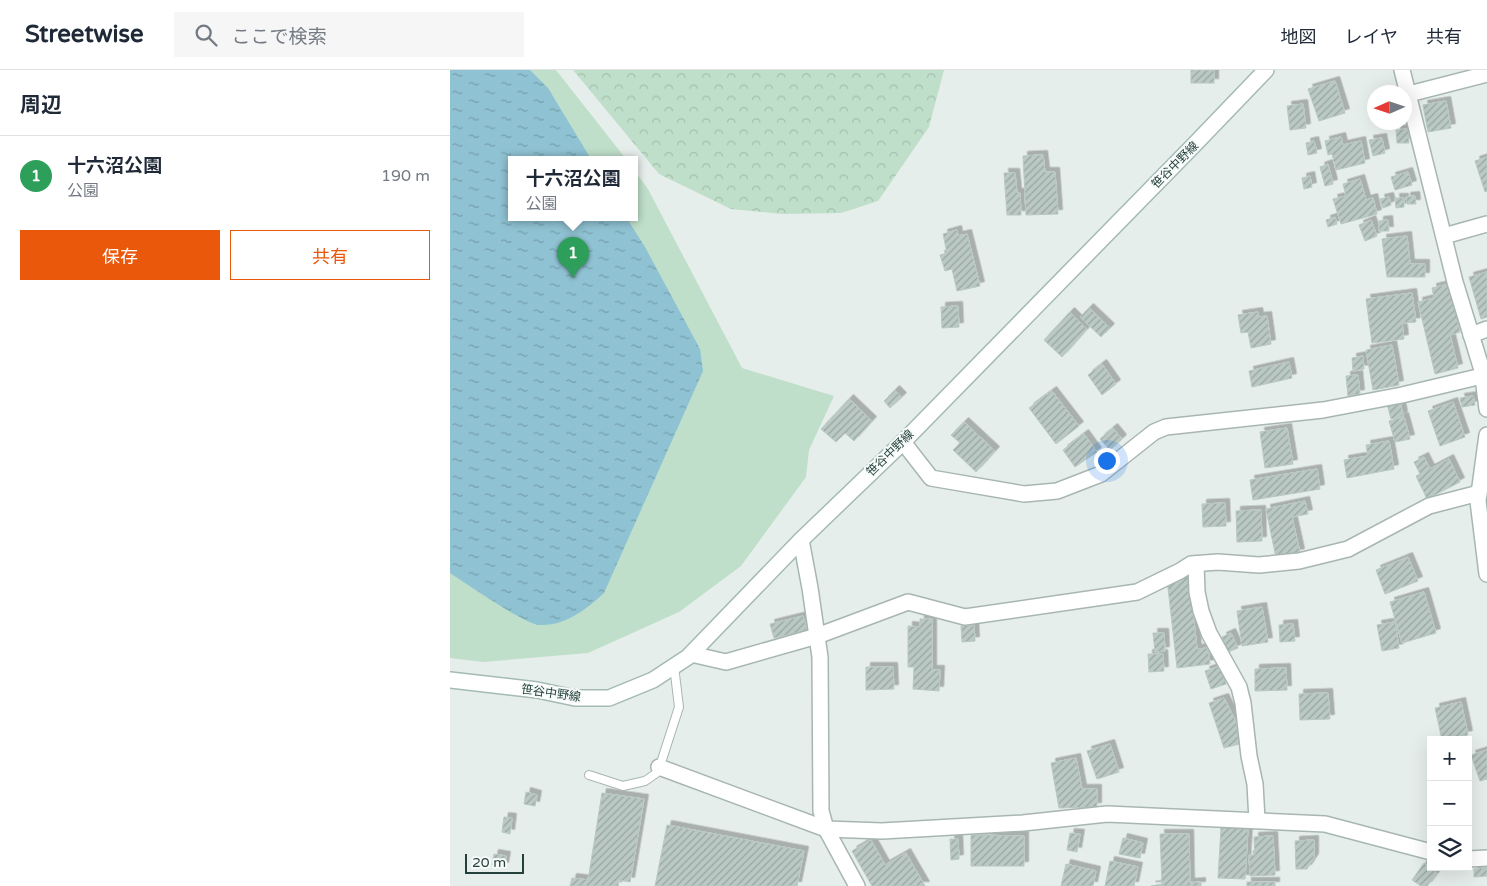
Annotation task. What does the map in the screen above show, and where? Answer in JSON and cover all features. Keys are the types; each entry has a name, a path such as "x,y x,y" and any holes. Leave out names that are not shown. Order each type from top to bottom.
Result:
{"street":[{"name":"笹谷中野線","path":"450,680 538,690 575,698 609,698 653,680 691,654 801,540 903,442 1266,70"},
{"path":"1402,70 1406,85"},
{"path":"1412,93 1487,74"},
{"path":"1412,110 1455,282 1482,376 1487,409"},
{"path":"1444,236 1487,224"},
{"path":"1470,334 1487,329"},
{"path":"903,442 931,478 1024,494 1057,491 1102,474 1154,432 1166,427 1323,410 1402,395 1482,376"},
{"path":"1487,435 1478,501 1487,574"},
{"path":"691,654 726,662 817,636 908,602 965,617 1137,592 1191,564 1218,562 1260,565 1299,561 1348,550 1429,506 1479,493"},
{"path":"801,540 820,657 821,811 826,829 857,886"},
{"path":"1196,564 1197,592 1201,611 1209,633 1239,687 1243,703 1249,756 1255,784 1257,820"},
{"path":"659,767 826,829 882,831 1022,823 1107,814 1325,824 1427,851"},
{"path":"1472,859 1487,858"}],"lane":[{"path":"589,775 623,786 645,781 658,772 679,707 674,666"}],"green space":[{"path":"450,70 556,70 624,156 508,156 508,221 638,221 638,175 648,189 742,368 834,396 809,450 806,477 741,566 679,612 588,653 483,662 450,658"},
{"path":"573,70 944,70 929,127 878,201 841,213 783,214 731,209 659,174"}],"water":[{"path":"450,70 530,70 548,88 589,156 508,156 508,221 629,221 645,247 700,349 703,371 604,593 590,605 567,620 549,625 540,625 532,623 495,603 450,573"}],"building":[{"path":"1191,70 1214,70 1214,83 1191,83"},
{"path":"1335,81 1345,113 1319,121 1308,89"},
{"path":"1446,101 1451,128 1428,132 1423,105"},
{"path":"1303,104 1306,128 1290,130 1287,106"},
{"path":"1396,130 1408,130 1409,143 1397,143"},
{"path":"1341,137 1343,145 1361,141 1365,163 1336,170 1332,154 1328,155 1325,141"},
{"path":"1382,138 1385,153 1373,156 1369,140"},
{"path":"1314,141 1317,153 1308,155 1306,143"},
{"path":"1043,155 1045,172 1055,172 1058,214 1026,215 1023,156"},
{"path":"1487,157 1487,191 1485,192 1475,161"},
{"path":"1328,164 1333,184 1325,186 1320,167"},
{"path":"1408,172 1412,185 1395,190 1391,177"},
{"path":"1004,173 1015,173 1017,193 1020,193 1021,215 1007,215"},
{"path":"1310,176 1312,187 1304,189 1302,178"},
{"path":"1360,179 1366,200 1373,198 1377,214 1341,224 1333,199 1346,196 1343,184"},
{"path":"1415,196 1416,204 1407,204 1406,197"},
{"path":"1389,197 1391,205 1383,208 1380,199"},
{"path":"1395,198 1404,198 1404,207 1396,208"},
{"path":"1335,217 1337,224 1328,227 1326,220"},
{"path":"1371,220 1377,236 1365,241 1359,225"},
{"path":"1388,220 1389,231 1379,231 1379,221"},
{"path":"957,230 958,236 967,234 980,286 957,291 952,269 945,271 940,255 947,253 943,234"},
{"path":"1407,236 1410,264 1425,264 1425,277 1387,277 1382,239"},
{"path":"1487,272 1487,317 1481,319 1469,277"},
{"path":"1449,284 1460,332 1450,335 1458,368 1435,374 1418,302 1434,298 1432,288"},
{"path":"1412,293 1416,322 1402,323 1404,339 1372,343 1366,299"},
{"path":"958,306 959,327 942,328 941,307"},
{"path":"1089,308 1110,328 1101,337 1080,317"},
{"path":"1070,312 1087,329 1062,357 1044,340"},
{"path":"1258,312 1259,317 1267,316 1271,344 1251,348 1248,332 1241,333 1238,315"},
{"path":"1392,345 1399,385 1373,390 1366,350"},
{"path":"1363,356 1364,369 1353,371 1352,358"},
{"path":"1289,362 1292,378 1252,387 1249,371"},
{"path":"1102,364 1116,384 1102,395 1088,375"},
{"path":"1358,375 1360,394 1348,396 1346,376"},
{"path":"895,390 902,397 890,408 884,401"},
{"path":"1052,391 1079,426 1056,444 1029,408"},
{"path":"1473,396 1475,405 1462,407 1460,398"},
{"path":"849,399 872,421 854,441 845,433 836,442 821,429"},
{"path":"1400,401 1403,416 1391,419 1387,404"},
{"path":"1453,402 1465,437 1440,446 1428,411"},
{"path":"1404,417 1410,439 1395,442 1389,421"},
{"path":"964,422 995,451 976,472 953,450 960,443 951,435"},
{"path":"1113,428 1122,439 1110,450 1100,439"},
{"path":"1287,428 1293,464 1265,468 1260,432"},
{"path":"1084,434 1097,452 1075,467 1063,450"},
{"path":"1389,441 1394,469 1347,478 1344,460 1368,456 1366,445"},
{"path":"1424,457 1430,469 1449,459 1460,482 1427,499 1416,476 1420,474 1414,462"},
{"path":"1317,469 1320,489 1253,500 1250,480"},
{"path":"1305,501 1308,514 1292,517 1300,553 1276,558 1266,509"},
{"path":"1225,503 1226,526 1203,527 1202,504"},
{"path":"1261,510 1262,541 1237,542 1236,511"},
{"path":"1408,557 1418,581 1385,594 1376,570"},
{"path":"1189,576 1197,649 1208,648 1210,664 1177,668 1167,579"},
{"path":"1424,592 1436,633 1402,643 1390,602"},
{"path":"1262,607 1268,642 1242,646 1237,611"},
{"path":"803,616 807,630 774,638 770,624"},
{"path":"920,619 932,619 932,670 940,670 939,691 913,689 914,667 908,667 908,626 920,627"},
{"path":"1395,622 1399,648 1382,651 1377,625"},
{"path":"1293,624 1295,641 1280,642 1279,625"},
{"path":"974,625 975,641 962,642 961,626"},
{"path":"1153,633 1164,633 1165,651 1155,652"},
{"path":"1231,633 1238,648 1228,652 1222,637"},
{"path":"1148,654 1163,654 1164,671 1149,672"},
{"path":"1220,666 1226,684 1211,689 1205,671"},
{"path":"866,667 893,667 894,689 866,690"},
{"path":"1286,668 1287,690 1255,691 1255,669"},
{"path":"1328,693 1330,719 1300,720 1299,694"},
{"path":"1224,698 1236,722 1239,744 1224,748 1209,703"},
{"path":"1461,702 1468,735 1441,736 1435,708"},
{"path":"1110,744 1119,772 1097,779 1087,751"},
{"path":"1487,750 1487,779 1480,781 1472,755"},
{"path":"1076,758 1082,789 1097,789 1097,807 1059,808 1051,763"},
{"path":"526,792 537,795 535,806 524,804"},
{"path":"602,793 644,799 630,882 619,880 618,886 570,886 572,878 588,880"},
{"path":"504,817 512,818 510,834 502,832"},
{"path":"667,825 804,851 797,886 655,886"},
{"path":"1221,827 1248,829 1245,879 1218,878"},
{"path":"1070,833 1080,834 1077,852 1067,850"},
{"path":"1160,834 1189,834 1190,883 1201,882 1201,886 1151,886 1162,884"},
{"path":"971,835 1024,836 1024,866 971,866"},
{"path":"1273,836 1275,875 1250,876 1249,855 1255,855 1254,837"},
{"path":"1123,838 1143,843 1140,858 1119,854"},
{"path":"950,839 958,839 959,859 951,860"},
{"path":"871,840 885,865 906,853 925,886 872,886 852,851"},
{"path":"1314,840 1314,858 1307,869 1296,869 1295,841"},
{"path":"494,854 506,856 504,867 492,865"},
{"path":"1110,861 1138,867 1134,886 1105,886"},
{"path":"1424,863 1427,865 1427,871 1437,873 1427,886 1421,886 1412,880"},
{"path":"1066,864 1096,871 1093,886 1061,886"},
{"path":"1487,868 1487,876 1474,877 1474,869"},
{"path":"1247,882 1275,882 1275,886 1247,886"}],"place":[{"name":"十六沼公園","path":"573,278"}]}
